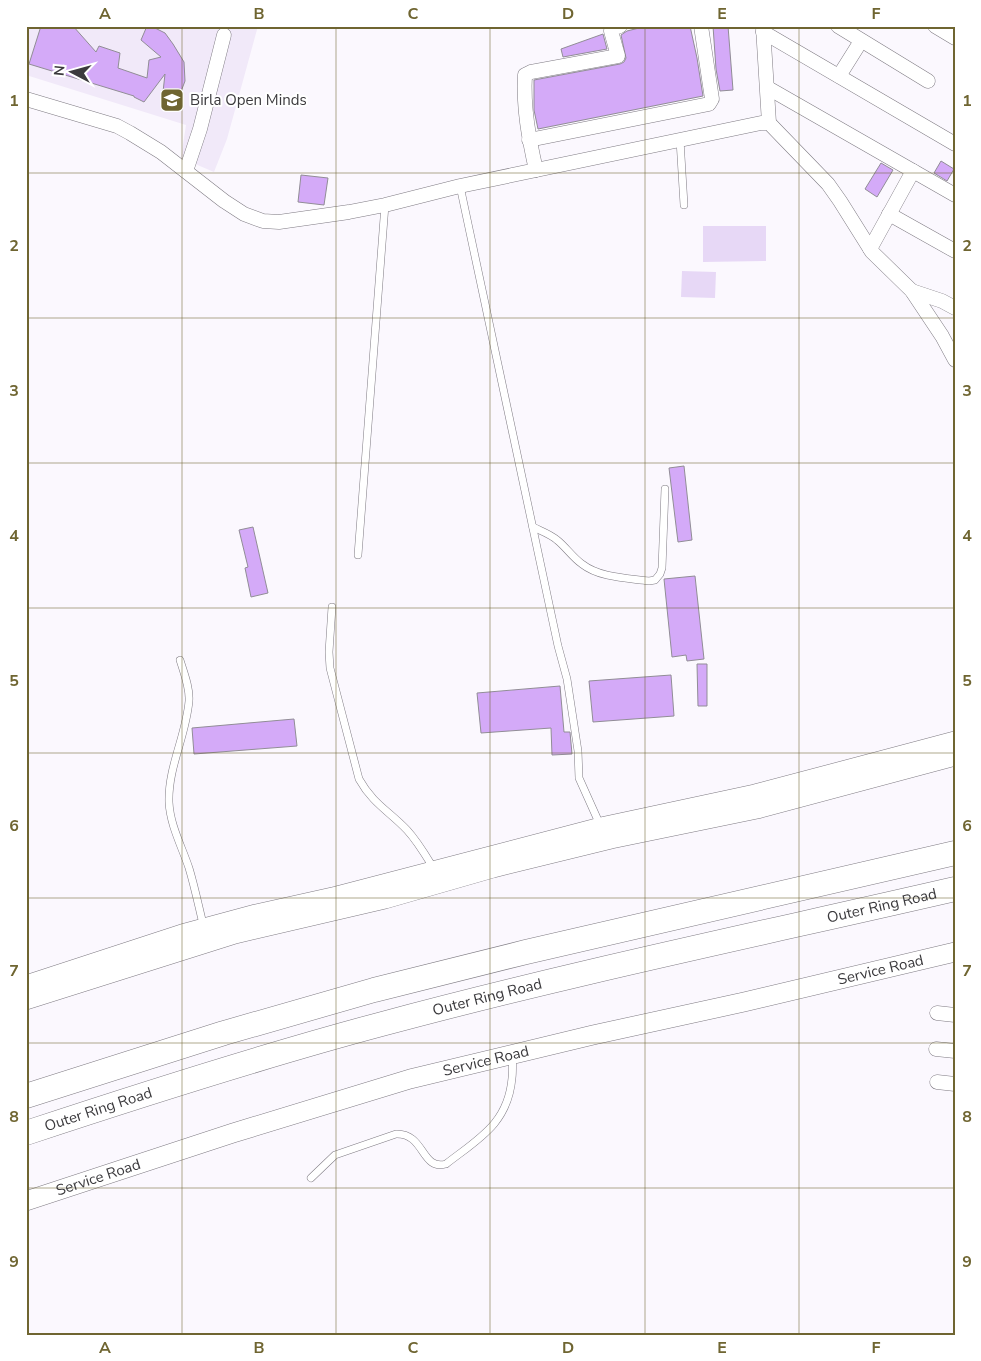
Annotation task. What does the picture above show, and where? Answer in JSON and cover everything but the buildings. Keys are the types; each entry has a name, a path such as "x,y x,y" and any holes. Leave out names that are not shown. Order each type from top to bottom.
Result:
{"highway":[{"path":"26,1096 224,1033 382,988 526,952 955,853"},
{"name":"Outer Ring Road","path":"26,1133 225,1069 391,1022 533,986 955,889"}],"main road":[{"path":"26,985 204,928 256,914 336,896 601,827 755,794 955,742"},
{"path":"26,1000 234,934 385,899 485,870 610,839 757,809 955,756"},
{"name":"Service Road","path":"26,1201 233,1133 410,1080 955,952"}],"street":[{"path":"536,170 529,140 524,89 525,75 531,72 618,56 611,31 620,26"},
{"path":"529,140 710,104 712,100 701,26"},
{"path":"838,26 928,81"},
{"path":"935,26 955,38"},
{"path":"763,29 955,144"},
{"path":"763,29 769,123 828,184 870,249 912,291 942,336 955,360"},
{"path":"186,171 200,129 224,35"},
{"path":"840,76 861,40"},
{"path":"768,88 955,195"},
{"path":"26,98 117,126 160,152 244,214 263,220 279,222 385,205 460,186 761,123 769,123"},
{"path":"870,249 912,171"},
{"path":"889,214 955,251"},
{"path":"912,291 942,301 955,308"},
{"path":"937,1013 955,1015"},
{"path":"936,1049 955,1051"},
{"path":"937,1082 955,1084"}],"lane":[{"path":"680,140 684,206"},
{"path":"460,186 558,646 567,679 578,751 579,778 601,827"},
{"path":"358,555 385,205"},
{"path":"533,527 549,534 582,565 593,571 606,575 650,581 655,580 662,568 665,489"},
{"path":"332,608 329,652 330,668 359,779 373,800 416,840 434,870"},
{"path":"180,660 189,699 170,786 169,804 171,818 189,868 204,928"},
{"path":"311,1178 335,1155 396,1134 403,1134 414,1140 430,1162 435,1165 441,1166 446,1164 490,1130 498,1120 509,1095 513,1055"}],"shaded area":[{"name":"Birla Open Minds","path":"26,26 258,26 227,139 214,172 181,158 186,125 26,75"},
{"path":"703,226 766,226 766,261 703,262"},
{"path":"682,271 716,272 715,298 681,297"}],"place":[{"name":"Birla Open Minds","path":"172,100"}]}
